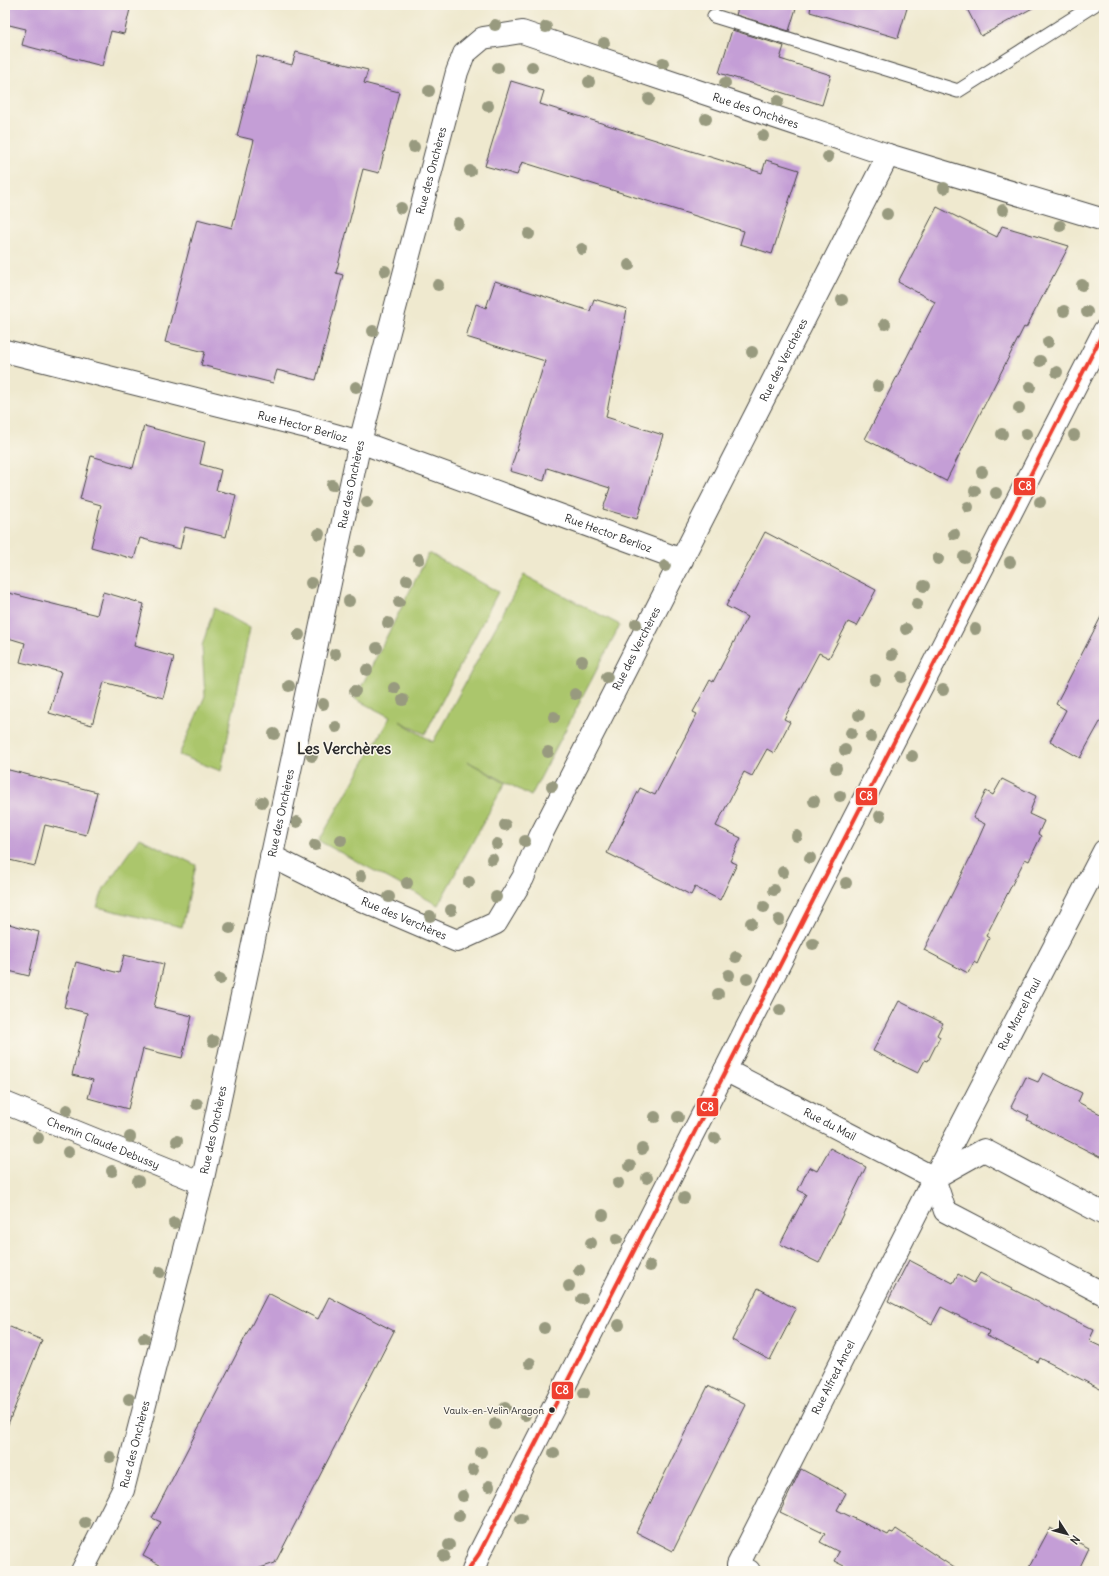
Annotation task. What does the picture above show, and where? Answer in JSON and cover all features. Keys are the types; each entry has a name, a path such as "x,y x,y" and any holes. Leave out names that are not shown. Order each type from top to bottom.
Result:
{"street":[{"name":"Rue des Onchères","path":"82,1571 123,1490 202,1183 360,442 457,72 464,54 483,38 522,32 888,155 1104,220"},
{"name":"Rue des Verchères","path":"272,856 347,894 457,941 496,923 523,878 540,837 888,155"},
{"path":"473,1565 1104,331"},
{"name":"Rue Hector Berlioz","path":"5,351 303,426 360,442 682,560"},
{"name":"Rue Marcel Paul","path":"934,1178 1104,851"},
{"name":"Rue du Mail","path":"725,1070 934,1178"},
{"name":"Chemin Claude Debussy","path":"5,1103 202,1183"},
{"path":"1104,1214 984,1150 934,1178 945,1211 1104,1294"},
{"name":"Rue Alfred Ancel","path":"749,1571 738,1565 934,1178"}],"lane":[{"path":"714,16 958,91 1094,5"}],"green space":[{"path":"429,553 498,592 425,734 399,721 433,742 524,575 620,625 531,796 467,761 505,783 438,905 319,841 390,717 355,699"},
{"path":"214,608 250,628 221,771 179,755 205,696 202,646"},
{"path":"139,838 196,865 182,927 97,907 104,888"}],"building":[{"path":"5,5 131,5 124,34 111,31 102,66 22,45 26,29 5,24"},
{"path":"739,5 797,5 789,31 736,15"},
{"path":"811,5 908,5 898,38 810,12"},
{"path":"965,5 1038,5 981,36"},
{"path":"732,30 784,46 780,59 831,75 822,105 719,73"},
{"path":"296,52 368,70 364,83 399,92 379,173 363,169 336,273 343,275 316,380 277,370 273,383 201,365 205,352 165,342 197,219 232,228 254,140 237,136 257,56 292,65"},
{"path":"511,81 544,91 540,104 762,173 766,160 799,170 772,254 740,244 744,231 522,162 517,175 485,166"},
{"path":"937,207 997,237 1002,226 1069,246 1026,328 1024,327 946,481 865,439 935,302 898,282"},
{"path":"495,281 590,311 594,299 627,309 606,417 663,435 637,519 603,509 610,488 547,468 544,481 510,471 545,361 466,337 476,304 486,308"},
{"path":"144,426 205,442 200,464 221,470 216,490 236,495 226,537 185,527 180,549 140,538 134,559 91,547 101,505 80,499 91,456 133,468"},
{"path":"765,532 876,590 857,626 848,622 829,658 819,653 784,719 790,722 774,753 767,749 752,776 744,772 716,826 741,838 730,861 737,864 720,900 695,887 691,895 607,853 640,788 655,795 697,714 693,712 710,680 713,682 747,617 726,606"},
{"path":"5,592 97,615 103,592 144,604 134,646 174,657 163,698 104,682 92,725 49,713 61,672 20,662 25,643 5,637"},
{"path":"1104,611 1104,715 1080,758 1050,741 1066,710 1056,704"},
{"path":"5,769 97,792 86,835 45,825 35,866 5,859"},
{"path":"1002,779 1036,796 1029,814 1044,821 1038,834 1041,836 1029,861 1025,859 986,936 989,938 977,964 974,962 968,973 924,950 969,860 985,824 973,818 986,791 993,795"},
{"path":"5,923 39,932 29,976 5,970"},
{"path":"124,955 164,964 154,1007 192,1016 182,1058 143,1049 128,1109 88,1098 93,1080 72,1075 87,1013 64,1007 76,962 119,973"},
{"path":"899,1001 943,1023 937,1035 940,1037 928,1061 925,1060 918,1073 873,1051"},
{"path":"1043,1073 1082,1093 1078,1102 1104,1116 1104,1159 1027,1120 1029,1116 1011,1107 1026,1077 1038,1082"},
{"path":"830,1148 866,1167 819,1263 780,1244 806,1194 798,1190 809,1167 817,1171"},
{"path":"909,1260 953,1283 958,1274 974,1283 980,1273 1094,1330 1089,1341 1104,1348 1104,1391 1040,1358 1038,1362 987,1336 989,1331 941,1307 932,1324 888,1301"},
{"path":"758,1288 796,1309 770,1360 732,1340"},
{"path":"268,1293 318,1319 329,1297 394,1331 275,1563 251,1571 171,1571 143,1556 161,1522 152,1518"},
{"path":"5,1325 42,1340 6,1429 5,1429"},
{"path":"708,1386 746,1405 673,1551 636,1532"},
{"path":"801,1469 846,1493 837,1510 888,1535 890,1532 893,1533 896,1529 959,1571 854,1571 834,1561 839,1552 820,1542 825,1534 780,1512"},
{"path":"1050,1528 1089,1548 1078,1571 1027,1571"}],"transit line":[{"name":"C8","path":"467,1571 479,1554 1104,331"}],"place":[{"name":"Vaulx-en-Velin Aragon","path":"552,1410"}],"district":[{"name":"Les Verchères","path":"344,748"}]}
